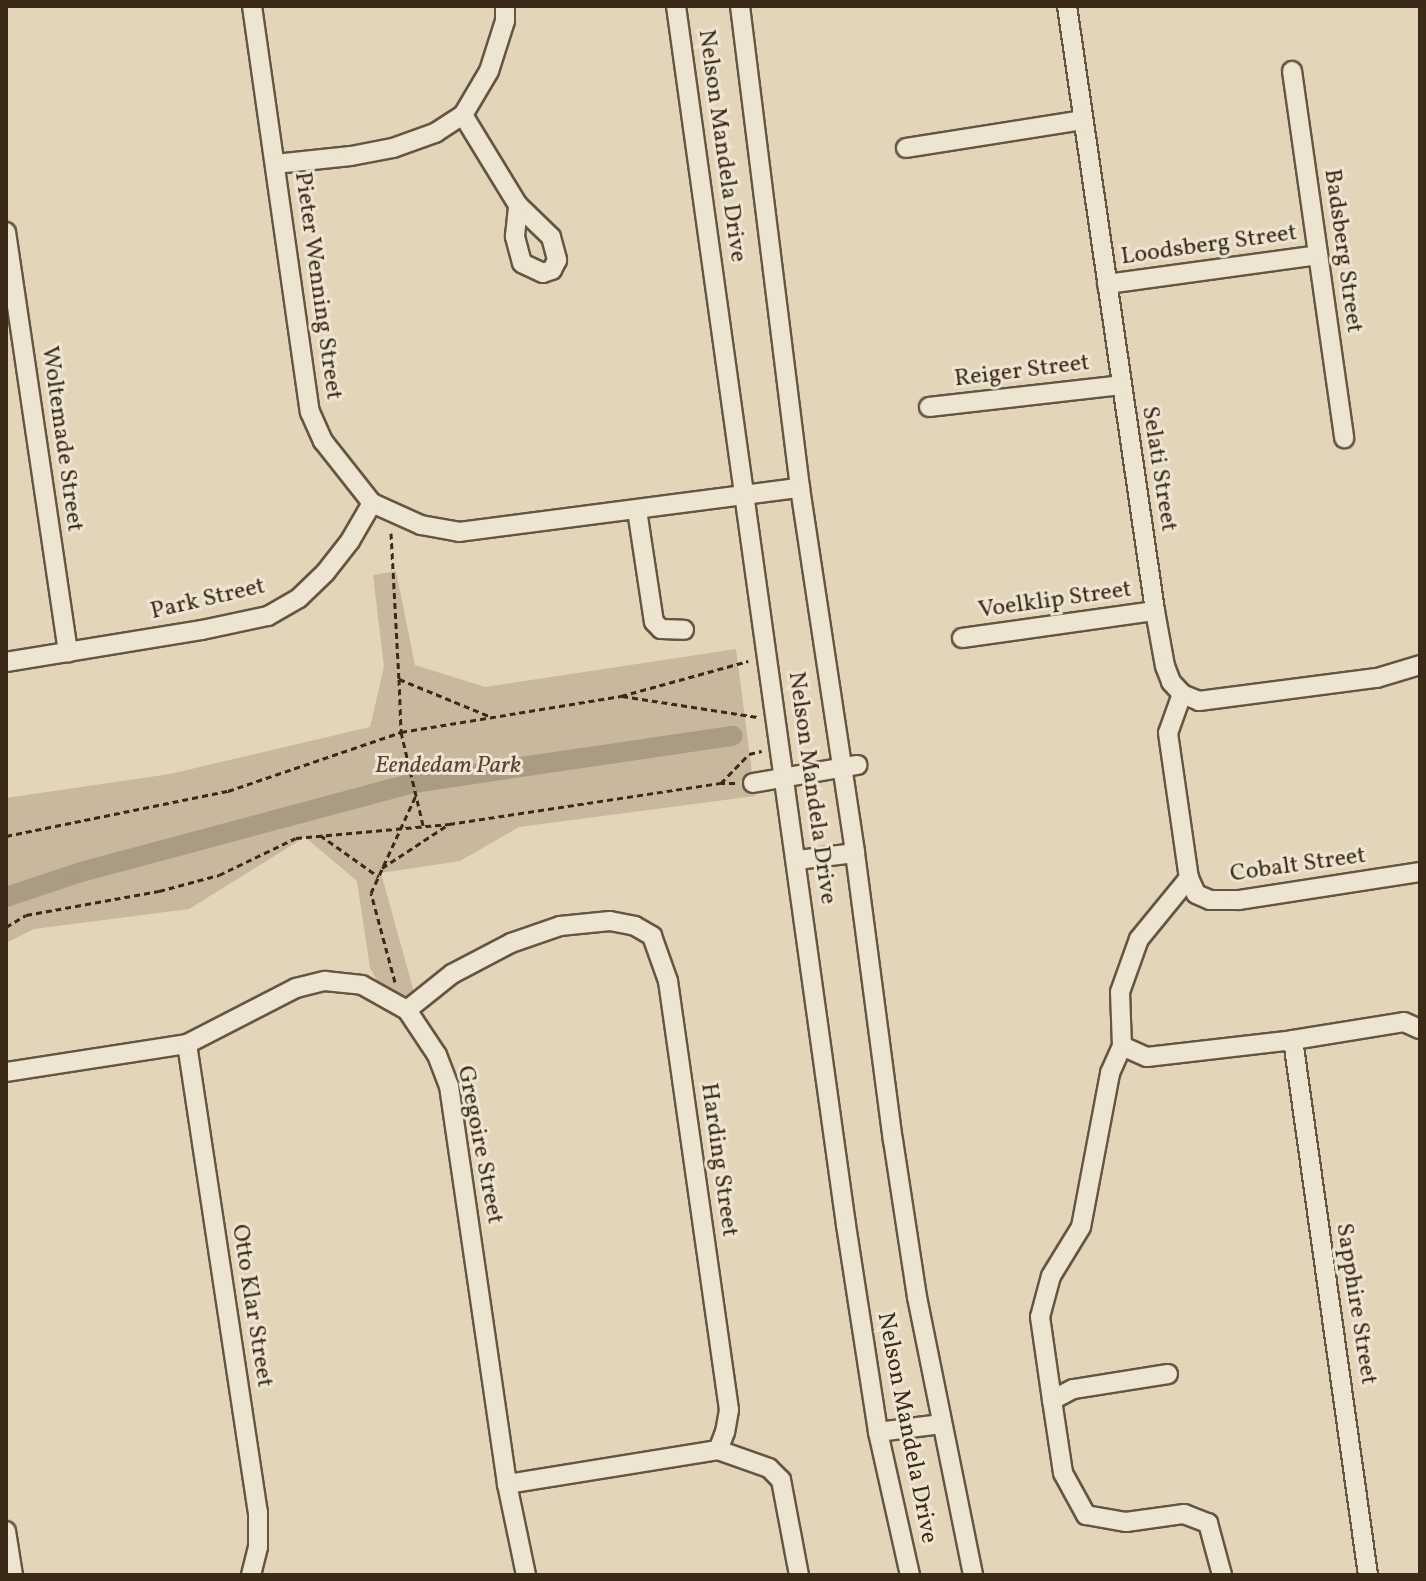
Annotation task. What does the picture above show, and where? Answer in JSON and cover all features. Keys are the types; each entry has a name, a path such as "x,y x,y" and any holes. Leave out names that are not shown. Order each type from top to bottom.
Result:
{"street":[{"name":"Pieter Wenning Street","path":"252,6 310,412 323,441 380,507 421,525 459,532 800,488"},
{"path":"275,164 393,148 435,133 463,115 489,71 505,21 505,6"},
{"name":"Nelson Mandela Drive","path":"676,6 747,495 846,1225 878,1432 910,1575"},
{"name":"Nelson Mandela Drive","path":"740,6 800,488 850,766 855,853 893,1140 941,1424 973,1575"},
{"name":"Selati Street","path":"1067,6 1155,611 1165,666 1171,682 1182,694"},
{"name":"Badsberg Street","path":"1292,71 1344,438"},
{"path":"463,115 518,205"},
{"path":"906,148 1083,120"},
{"name":"Woltemade Street","path":"6,232 68,652"},
{"name":"Loodsberg Street","path":"1107,284 1318,255"},
{"name":"Reiger Street","path":"929,407 1121,385"},
{"name":"Park Street","path":"6,662 268,616 299,598 325,573 380,507"},
{"path":"637,510 654,622 661,629 684,630"},
{"name":"Voelklip Street","path":"962,638 1155,611"},
{"path":"1222,1575 1208,1523 1184,1514 1126,1522 1086,1515 1063,1473 1040,1317 1051,1276 1081,1227 1110,1073 1122,1046 1120,992 1139,939 1189,878 1168,733 1182,694 1199,701 1261,695 1377,678 1420,665"},
{"path":"753,783 850,766"},
{"path":"797,860 855,853"},
{"name":"Cobalt Street","path":"1189,878 1196,894 1210,900 1239,900 1420,872"},
{"name":"Harding Street","path":"407,1010 452,974 511,943 560,926 610,921 635,926 652,936 668,981 729,1410 718,1450"},
{"name":"Gregoire Street","path":"6,1072 187,1044 296,988 325,981 362,985 407,1010 437,1055 449,1086 507,1484 526,1575"},
{"path":"1122,1046 1147,1057 1293,1040 1404,1022 1420,1029"},
{"name":"Sapphire Street","path":"1293,1040 1368,1575"},
{"name":"Otto Klar Street","path":"187,1044 258,1512 258,1547 251,1575"},
{"path":"1052,1400 1073,1389 1168,1374"},
{"path":"878,1432 941,1424"},
{"path":"507,1484 718,1450 769,1468 781,1480 799,1575"},
{"path":"6,1531 13,1575"}],"path":[{"path":"380,507 396,571 401,732 423,826"},
{"path":"6,836 228,791 401,732 621,696 769,656"},
{"path":"399,679 489,716"},
{"path":"621,696 745,717 777,716"},
{"path":"6,927 26,915 159,891 219,875 296,838 449,824 721,783"},
{"path":"407,1010 387,959 371,893 416,795"},
{"path":"382,869 449,824"},
{"path":"320,835 379,877"}],"green space":[{"name":"Eendedam Park","path":"396,571 415,665 485,687 736,649 755,796 519,827 460,861 381,873 415,996 390,1003 370,968 357,881 305,837 189,909 34,929 6,943 6,798 170,774 370,727 384,667 373,575"}],"waterway":[{"path":"6,897 81,872 413,783 733,736"}]}
